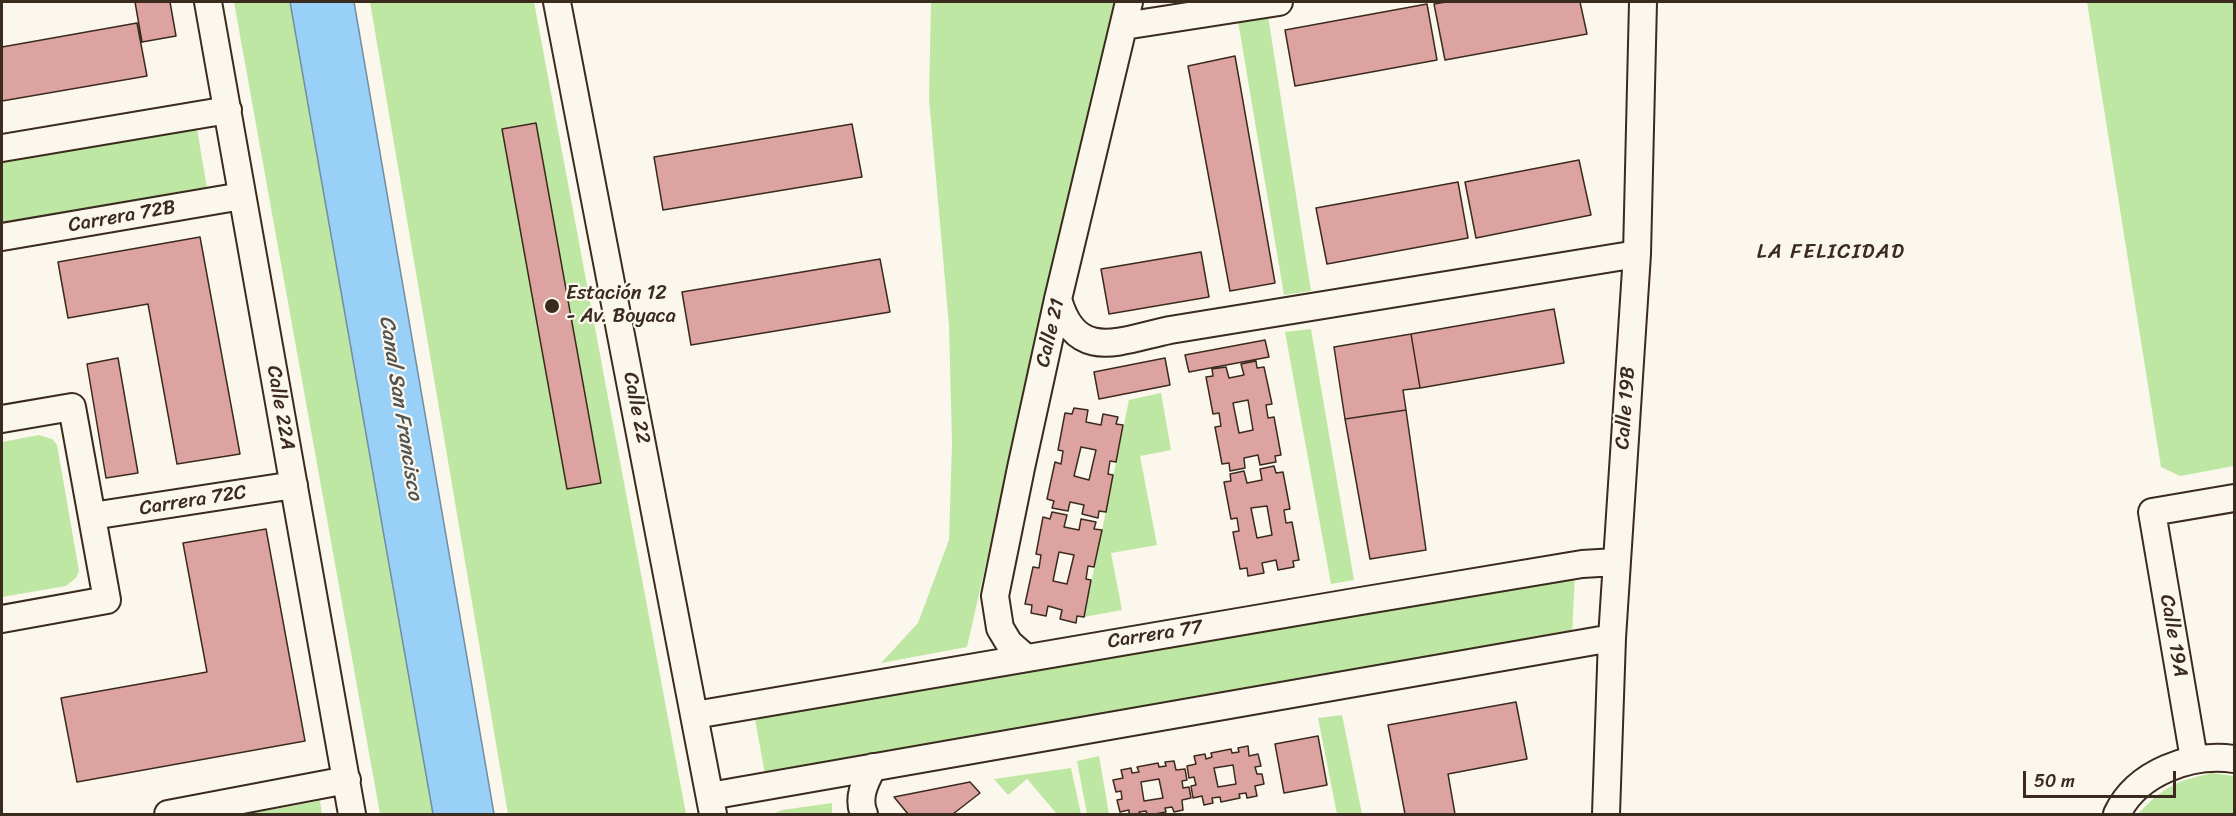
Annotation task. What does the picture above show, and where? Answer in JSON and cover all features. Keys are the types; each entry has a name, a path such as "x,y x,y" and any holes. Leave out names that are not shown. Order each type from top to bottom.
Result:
{"street":[{"name":"Calle 22A","path":"208,2 352,814"},
{"name":"Calle 22","path":"557,2 712,805"},
{"path":"1126,14 1279,2"},
{"name":"Calle 19B","path":"1606,814 1616,562 1637,255 1643,2"},
{"name":"Calle 21","path":"1025,657 1009,643 1000,628 996,596 1058,299 1126,14"},
{"path":"2,148 228,110"},
{"name":"Carrera 72B","path":"2,237 242,196"},
{"path":"1058,299 1063,317 1074,331 1085,340 1099,344 1170,330 1637,255"},
{"path":"2,419 72,407 107,600 2,619"},
{"name":"Carrera 72C","path":"92,516 294,485"},
{"name":"Calle 19A","path":"2194,759 2152,512 2235,498"},
{"name":"Carrera 77","path":"695,715 1025,657 1571,566 1616,562"},
{"path":"712,805 873,767 1612,638"},
{"path":"2117,814 2140,786 2165,769 2194,759 2220,757 2235,759"},
{"path":"864,814 861,808 861,795 873,767"},
{"path":"168,814 347,780"}],"green space":[{"path":"234,2 290,2 433,814 380,814"},
{"path":"370,2 534,2 686,814 508,814"},
{"path":"931,2 1114,2 967,647 881,663 918,623 949,540 952,443 949,325 929,99"},
{"path":"2087,2 2234,2 2234,466 2180,476 2161,467"},
{"path":"1268,16 1311,291 1284,295 1238,21"},
{"path":"197,129 207,188 2,223 2,161"},
{"path":"1311,329 1354,580 1331,584 1285,332"},
{"path":"1161,393 1171,450 1140,456 1157,545 1111,553 1122,610 1084,617 1129,400"},
{"path":"39,435 52,439 57,445 79,571 76,578 66,586 2,597 2,442"},
{"path":"1575,574 1572,636 765,774 754,714"},
{"path":"1342,715 1362,814 1337,814 1318,718"},
{"path":"1099,756 1109,814 1087,814 1077,761"},
{"path":"1071,768 1081,814 1057,814 1027,779 1008,795 994,779"},
{"path":"2212,773 2234,776 2234,814 2138,814 2155,797 2171,786"},
{"path":"319,801 322,814 247,814"},
{"path":"832,803 832,814 773,814 782,810"}],"water":[{"name":"Canal San Francisco","path":"290,2 354,2 494,814 433,814"}],"building":[{"path":"135,2 170,2 176,36 142,42"},
{"path":"1446,2 1580,2 1587,34 1445,60 1434,4"},
{"path":"1427,4 1437,60 1295,86 1285,30"},
{"path":"137,23 147,76 2,101 2,47"},
{"path":"1235,56 1275,283 1230,291 1188,66"},
{"name":"Estación 12 - Av. Boyaca","path":"536,123 601,483 567,489 502,129"},
{"path":"852,124 862,177 663,210 654,157"},
{"path":"1579,160 1591,215 1476,238 1465,182"},
{"path":"1458,182 1468,238 1327,264 1316,208"},
{"path":"200,237 240,454 177,464 148,304 68,318 58,262"},
{"path":"1201,252 1209,297 1109,314 1101,269"},
{"path":"880,259 890,312 691,345 682,292"},
{"path":"1554,309 1564,363 1420,388 1411,334"},
{"path":"1411,334 1420,388 1403,390 1406,410 1345,419 1334,347"},
{"path":"1265,340 1269,357 1189,372 1185,355"},
{"path":"118,358 138,473 106,478 87,364"},
{"path":"1165,358 1170,385 1099,399 1094,372"},
{"path":"1256,361 1257,368 1264,367 1272,404 1266,405 1268,418 1274,417 1281,455 1275,456 1276,462 1260,465 1258,455 1244,458 1245,468 1230,471 1229,463 1222,464 1215,427 1221,426 1219,413 1213,414 1206,377 1213,376 1212,369 1226,367 1229,378 1244,375 1241,364","holes":["1248,400 1253,430 1239,433 1233,403"]},
{"path":"1074,408 1088,410 1086,422 1101,425 1103,414 1118,417 1116,424 1123,425 1116,462 1110,461 1108,474 1113,475 1106,512 1099,511 1098,518 1082,514 1084,505 1070,502 1068,511 1052,508 1054,501 1047,499 1055,462 1061,464 1063,451 1058,450 1065,413 1072,414","holes":["1081,447 1096,450 1089,480 1074,476"]},
{"path":"1406,410 1426,550 1370,559 1345,419"},
{"path":"1274,466 1276,473 1283,472 1290,509 1284,510 1286,523 1292,522 1299,560 1293,561 1294,567 1278,570 1276,560 1262,563 1264,573 1248,576 1247,568 1240,569 1233,532 1239,531 1237,518 1231,519 1224,482 1231,481 1230,474 1244,471 1247,483 1262,480 1260,469","holes":["1267,506 1272,535 1257,538 1251,508"]},
{"path":"1052,512 1067,515 1064,527 1079,530 1081,519 1096,522 1094,529 1102,530 1094,567 1088,566 1086,579 1091,580 1084,617 1077,616 1076,623 1060,619 1062,610 1048,606 1046,616 1031,613 1032,605 1025,604 1033,567 1039,568 1041,555 1036,554 1043,517 1050,519","holes":["1059,552 1074,555 1067,584 1053,581"]},
{"path":"266,529 305,741 77,782 61,698 207,672 183,543"},
{"path":"1516,702 1527,759 1448,774 1455,814 1405,814 1388,725"},
{"path":"1318,736 1327,785 1284,793 1275,744"},
{"path":"1248,746 1249,756 1258,754 1261,766 1255,767 1257,774 1262,774 1264,784 1255,786 1257,796 1247,798 1246,793 1239,794 1240,798 1221,802 1220,797 1212,798 1213,803 1204,805 1202,796 1193,798 1191,786 1196,785 1194,777 1189,778 1187,766 1196,764 1194,756 1205,754 1206,759 1212,757 1211,753 1231,749 1232,753 1239,752 1238,748","holes":["1233,765 1236,784 1218,787 1214,768"]},
{"path":"1174,761 1176,770 1185,769 1187,780 1182,781 1183,788 1189,787 1191,798 1182,800 1183,810 1174,812 1172,807 1165,808 1166,812 1155,814 1147,814 1146,811 1139,812 1140,814 1129,814 1129,810 1120,812 1117,800 1122,799 1121,791 1116,792 1113,780 1123,778 1121,770 1131,768 1132,773 1139,772 1137,767 1158,763 1159,767 1166,766 1165,762","holes":["1159,779 1163,798 1144,801 1141,782"]},
{"path":"970,782 980,793 953,814 908,814 894,797"}],"place":[{"name":"Estación 12 - Av. Boyaca","path":"552,306"}],"district":[{"name":"LA FELICIDAD","path":"1831,253"}]}
